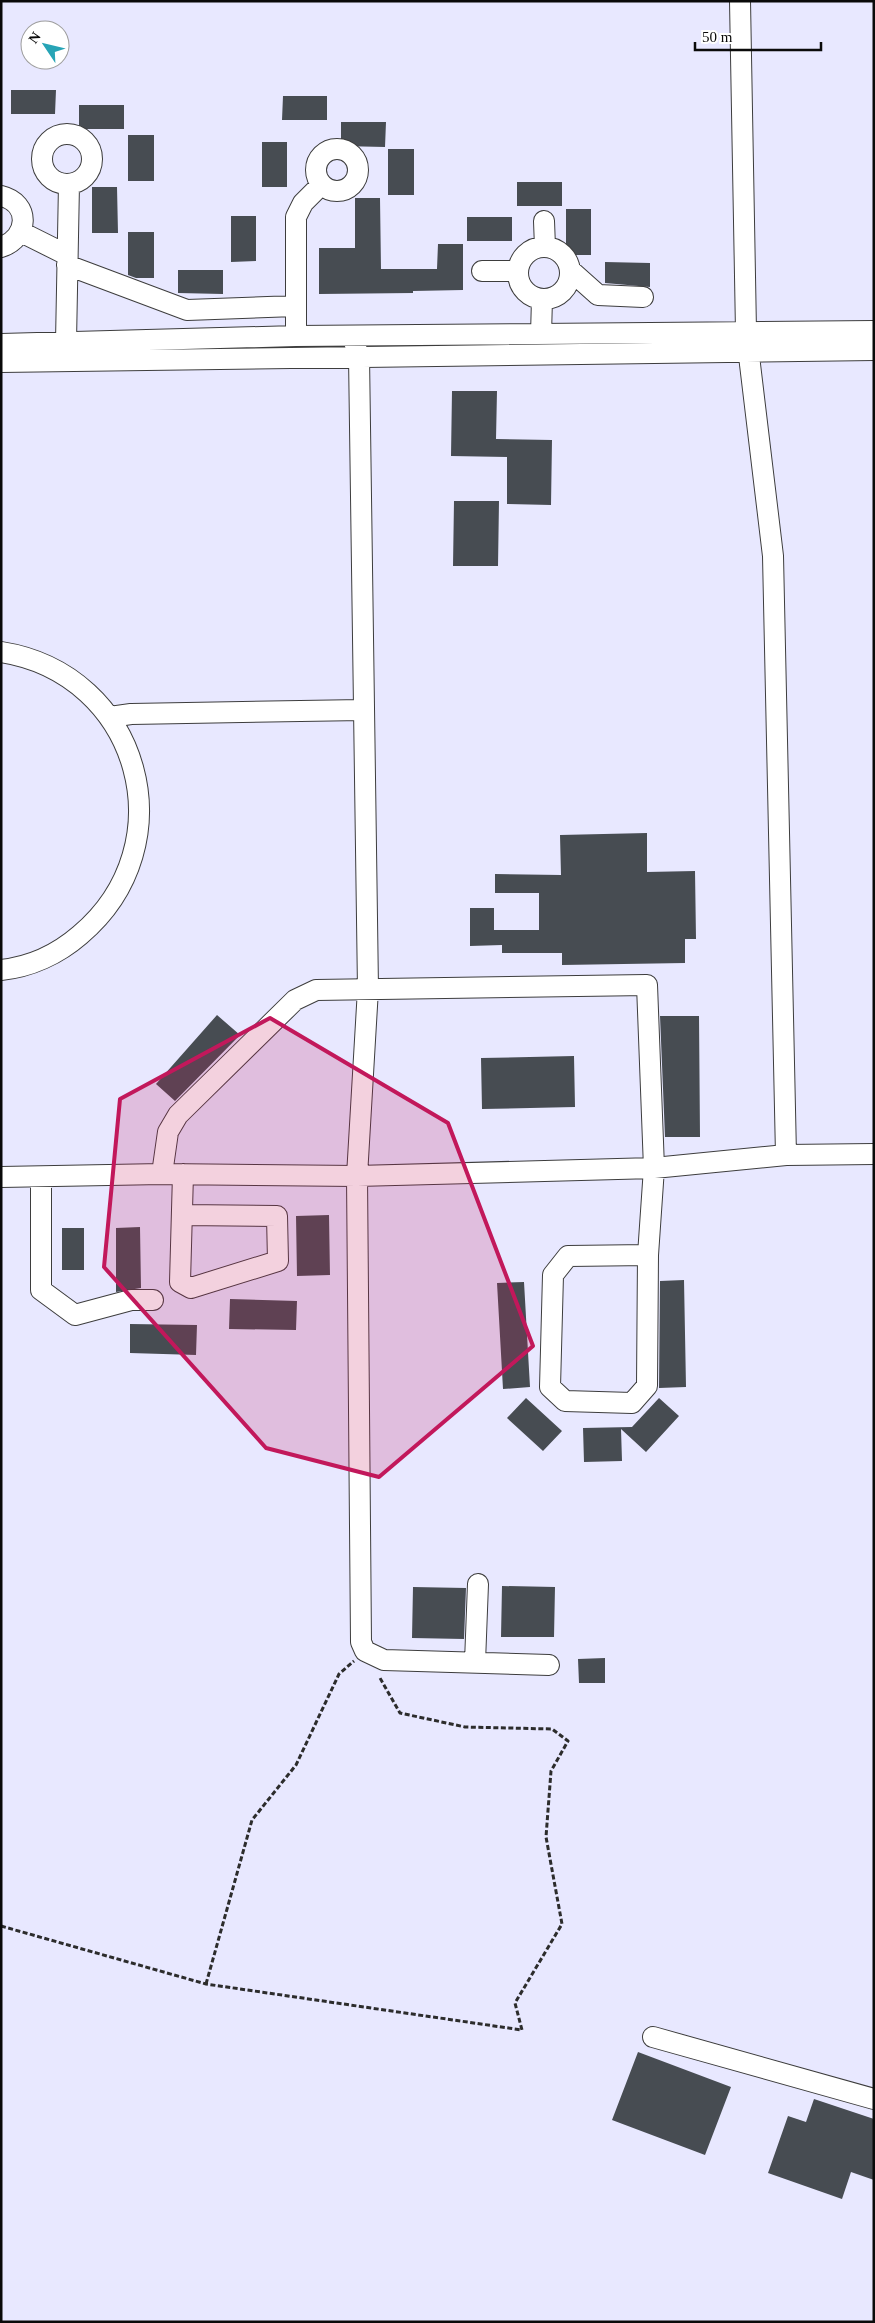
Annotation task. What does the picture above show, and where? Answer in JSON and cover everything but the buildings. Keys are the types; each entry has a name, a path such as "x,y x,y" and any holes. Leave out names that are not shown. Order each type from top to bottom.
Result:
{"street":[{"path":"740,1 747,341 773,556 786,1155"},
{"path":"66,342 70,184"},
{"path":"296,336 296,216 303,203 321,185"},
{"path":"1,196 12,200 22,214 21,232 16,240 1,247"},
{"path":"544,221 545,247"},
{"path":"21,232 67,260 187,310 295,306"},
{"path":"545,247 554,249 562,254 570,270 567,286 562,292 555,297 542,299 531,296 524,291 520,284 518,271 522,259 528,252 545,247"},
{"path":"570,270 598,295 643,297"},
{"path":"482,271 518,271"},
{"path":"541,334 542,299"},
{"path":"1,362 359,356 747,341 874,331"},
{"path":"1,344 296,336 541,334 747,341 874,350"},
{"path":"352,336 359,356 362,710 368,990 357,1176 359,1629 365,1651 384,1660 549,1665"},
{"path":"1,652 19,655 46,664 70,678 92,696 110,717 126,745 136,775 140,807 137,839 129,870 114,898 94,923 70,944 42,960 1,970"},
{"path":"110,717 132,714 362,710"},
{"path":"162,1174 168,1132 178,1115 295,1000 316,990 646,985 654,1168 648,1255 647,1386 632,1403 566,1401 550,1387 553,1275 568,1256 648,1255"},
{"path":"1,1177 162,1174 357,1176 654,1168 786,1155 874,1154"},
{"path":"182,1215 277,1216 278,1261 191,1288 180,1282 182,1215 184,1174"},
{"path":"41,1177 41,1290 75,1315 131,1300 153,1300"},
{"path":"475,1662 478,1584"},
{"path":"653,2037 874,2099"}],"path":[{"path":"1,1926 206,1984 522,2030 516,2003 562,1924 546,1837 551,1771 568,1741 552,1729 465,1727 400,1713 365,1651 340,1674 296,1765 252,1820 206,1984"}],"highlighted area":[{"path":"270,1018 448,1123 533,1346 379,1477 266,1448 104,1267 120,1099"}]}
